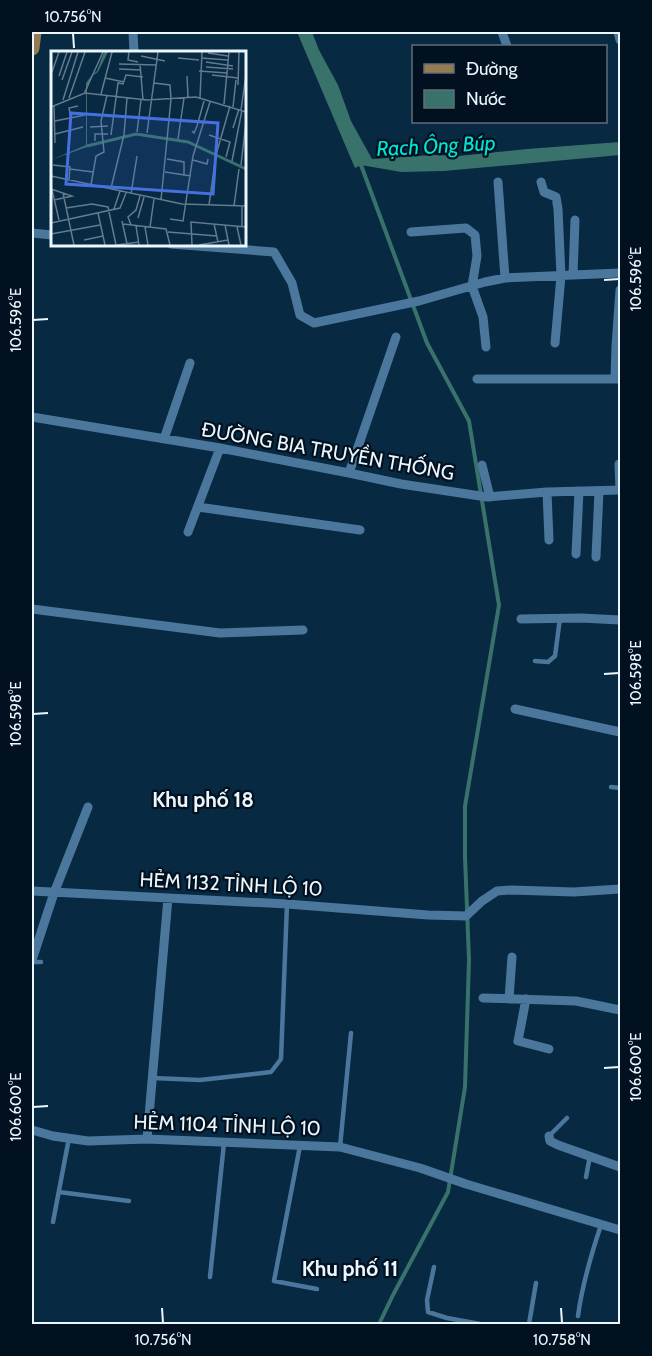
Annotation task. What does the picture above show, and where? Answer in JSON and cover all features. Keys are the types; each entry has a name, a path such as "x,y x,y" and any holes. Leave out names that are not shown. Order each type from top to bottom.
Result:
{"main road":[{"path":"32,48 34,32"}],"street":[{"path":"134,32 134,51"},
{"path":"618,32 621,40"},
{"path":"498,182 505,278"},
{"path":"541,182 544,192 556,197 558,209 561,276 555,343"},
{"path":"573,275 575,220"},
{"path":"411,232 466,228 475,235 477,256 472,286 483,317 486,347"},
{"path":"32,233 51,235"},
{"path":"197,246 274,252 292,283 300,315 314,323 419,301 505,278 621,273"},
{"path":"477,379 618,379 616,346 621,290"},
{"path":"349,473 396,337"},
{"path":"164,440 190,363"},
{"name":"ĐƯỜNG BIA TRUYỀN THỐNG","path":"32,417 220,448 401,484 489,497 547,492 620,490"},
{"path":"188,532 220,448"},
{"path":"619,464 620,490"},
{"path":"482,465 489,497"},
{"path":"576,554 579,491"},
{"path":"596,556 600,491"},
{"path":"547,492 549,540"},
{"path":"198,507 360,530"},
{"path":"32,609 220,633 303,630"},
{"path":"521,619 621,620"},
{"path":"515,709 621,732"},
{"path":"35,961 54,893 88,807"},
{"name":"HẺM 1132 TỈNH LỘ 10","path":"32,891 287,904 428,915 466,915 497,891 574,892 621,889"},
{"path":"147,1139 168,898"},
{"path":"508,999 512,957"},
{"path":"483,998 576,1001 621,1010"},
{"path":"526,999 518,1041 549,1049"},
{"name":"HẺM 1104 TỈNH LỘ 10","path":"32,1130 53,1136 88,1141 147,1139 340,1148 420,1168 621,1230"},
{"path":"549,1136 549,1140 558,1145 621,1167"}],"lane":[{"path":"535,661 548,662 555,656 560,618"},
{"path":"611,787 621,789"},
{"path":"152,1078 200,1080 271,1071 281,1059 287,904"},
{"path":"340,1148 351,1033"},
{"path":"549,1136 567,1118"},
{"path":"53,1222 69,1138"},
{"path":"210,1277 224,1143"},
{"path":"300,1146 274,1281 317,1288"},
{"path":"586,1177 590,1156"},
{"path":"59,1192 129,1201"},
{"path":"578,1316 580,1300 601,1225"},
{"path":"435,1267 427,1300 428,1312 480,1324"},
{"path":"529,1324 536,1284"}],"water":[{"name":"Rạch Ông Búp","path":"297,32 312,32 338,85 351,121 372,159 433,155 459,156 620,142 620,155 444,171 401,172 361,165 355,168"}],"waterway":[{"path":"361,165 427,343 469,421 499,605 465,806 469,960 465,1087 448,1192 379,1324"}],"district":[{"name":"Khu phố 18","path":"203,800"},
{"name":"Khu phố 11","path":"350,1269"}]}
